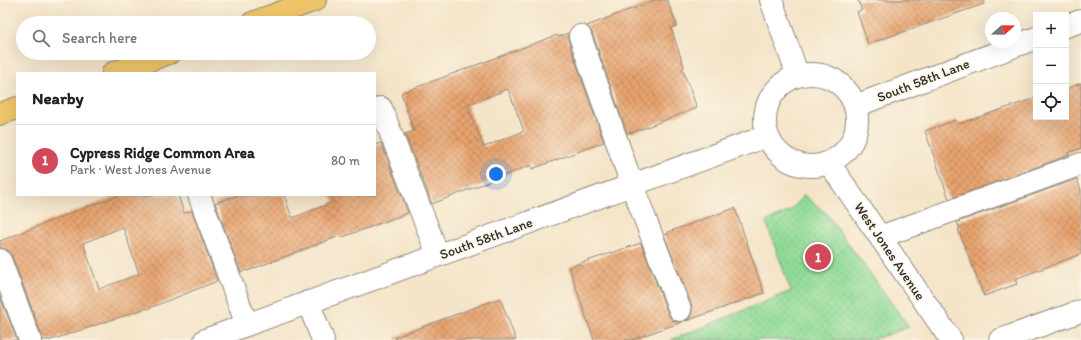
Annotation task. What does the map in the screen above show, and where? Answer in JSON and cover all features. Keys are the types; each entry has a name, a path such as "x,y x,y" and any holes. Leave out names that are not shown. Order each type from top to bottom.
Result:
{"main road":[{"path":"271,16 316,0"},
{"path":"116,72 149,60"}],"street":[{"path":"771,0 798,76"},
{"path":"1069,25 1081,21"},
{"path":"580,36 632,185 680,310"},
{"name":"South 58th Lane","path":"855,106 1033,39"},
{"path":"812,74 826,76 838,83 848,93 855,106 857,119 855,132 850,145 841,156 829,163 815,167 800,165 786,159 774,149 767,136 765,121 766,106 773,92 784,82 798,76 812,74"},
{"path":"381,108 438,255"},
{"name":"South 58th Lane","path":"205,340 767,136"},
{"name":"West Jones Avenue","path":"829,163 951,340"},
{"path":"880,237 1081,164"},
{"path":"199,196 246,325"},
{"path":"0,260 30,340"},
{"path":"308,302 322,340"},
{"path":"1000,340 1081,310"}],"green space":[{"path":"804,195 826,213 909,327 872,340 671,340 791,291 766,222 790,211"}],"building":[{"path":"655,0 667,0 677,26 671,28 684,67 682,68 697,108 631,133 627,133 592,32 587,26"},
{"path":"858,0 984,0 984,4 868,44 857,12 862,10"},
{"path":"568,33 568,40 604,142 532,169 531,165 432,204 405,134 414,131 401,93 557,35 558,37","holes":["508,89 524,131 484,147 467,105"]},
{"path":"1081,83 1081,148 1068,153 1069,155 949,199 925,131 956,120 958,124 1033,99 1033,120 1069,120 1069,88"},
{"path":"381,143 408,213 340,238 339,236 241,272 215,203 236,196 284,196 292,218 334,202 331,196 376,196 376,145"},
{"path":"1077,179 1081,190 1081,254 1015,279 1017,284 984,296 958,229 960,229 957,222"},
{"path":"118,196 178,196 184,213 192,211 217,281 147,309 51,340 42,340 42,336 12,256 8,250 0,248 0,241","holes":["123,227 139,274 99,289 83,243"]},
{"path":"735,208 764,293 686,321 690,318 692,306 664,235 668,234 668,232"},
{"path":"641,243 668,314 672,320 682,322 631,340 594,340 569,267"},
{"path":"0,296 17,340 0,340"},
{"path":"500,298 516,340 396,340 395,337"}],"place":[{"name":"Cypress Ridge Common Area","path":"818,257"}]}
